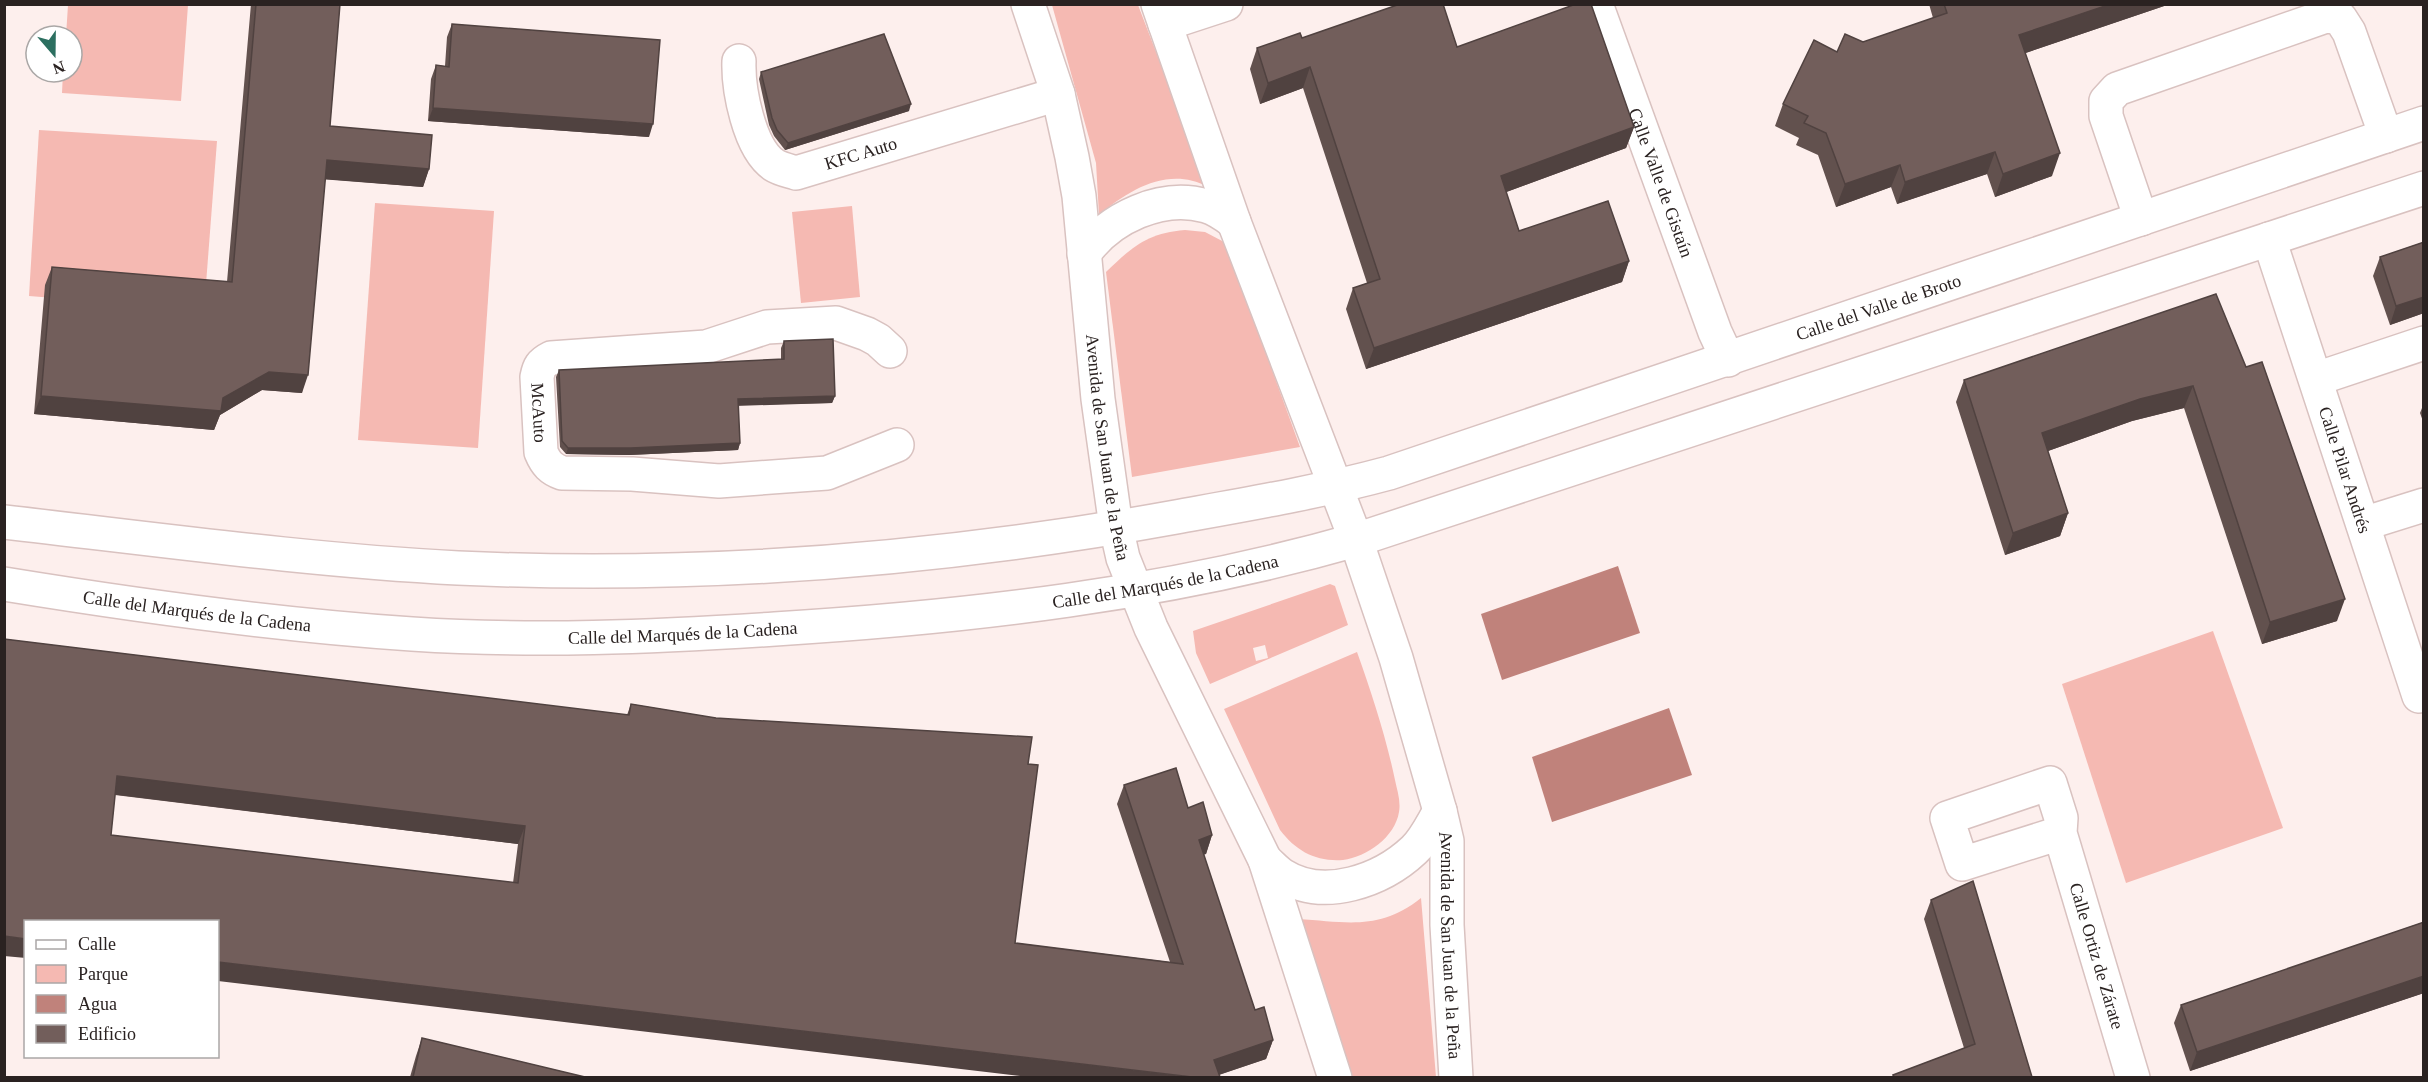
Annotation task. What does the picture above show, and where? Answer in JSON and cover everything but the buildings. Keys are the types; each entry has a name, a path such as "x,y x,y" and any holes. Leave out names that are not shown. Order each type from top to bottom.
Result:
{"main road":[{"name":"Avenida de San Juan de la Peña","path":"1028,4 1058,94 1076,176 1098,399 1116,527 1123,558 1151,628 1265,860 1335,1077"},
{"path":"1161,14 1226,4"},
{"name":"Calle Valle de Gistaín","path":"1596,4 1711,321 1728,360"},
{"path":"2141,219 2106,116 2106,101 2117,89 2326,16 2348,11 2349,32 2386,136"},
{"name":"Avenida de San Juan de la Peña","path":"1161,14 1234,222 1356,540 1396,658 1440,811 1447,841 1447,925 1456,1077"},
{"name":"KFC Auto","path":"739,61 740,88 759,148 774,165 796,173 1058,94"},
{"name":"Calle del Valle de Broto","path":"1335,488 1414,465 1728,360 2424,123"},
{"path":"1356,540 2424,188"},
{"path":"1084,254 1094,240 1109,226 1134,213 1161,204 1187,203 1206,206 1221,212 1234,222"},
{"name":"Calle Pilar Andrés","path":"2269,239 2419,696 2424,694"},
{"name":"McAuto","path":"890,351 879,340 836,323 767,327 706,346 551,358 542,362 538,368 537,377 541,452 545,462 553,470 562,473 632,474 719,481 835,471 897,445"},
{"path":"2316,379 2424,344"},
{"path":"4,522 209,547 454,567 551,571 693,570 853,561 991,547 1335,488"},
{"path":"2363,524 2424,505"},
{"name":"Calle del Marqués de la Cadena","path":"4,584 270,621 414,634 560,637 668,636 851,625 1012,608 1135,590 1259,566 1356,540"},
{"name":"Avenida de San Juan de la Peña","path":"1265,860 1282,875 1302,884 1325,887 1355,883 1392,868 1408,855 1416,848 1440,811"},
{"name":"Calle Ortiz de Zárate","path":"2060,833 2133,1077"}],"green space":[{"path":"68,5 188,5 181,101 62,93 62,84 84,84 84,24 67,24"},
{"path":"1052,5 1138,5 1208,187 1179,179 1151,183 1111,205 1099,215 1096,163"},
{"path":"39,130 217,141 204,310 29,296"},
{"path":"375,203 494,211 478,448 358,440"},
{"path":"852,206 860,297 801,303 792,212"},
{"path":"1185,230 1205,232 1226,243 1300,447 1132,477 1106,272 1124,255 1150,238"},
{"path":"1330,584 1335,586 1348,625 1210,684 1196,653 1193,631","holes":["1265,645 1268,658 1256,661 1253,648"]},
{"path":"2213,631 2283,828 2126,883 2062,684"},
{"path":"1357,652 1387,748 1400,804 1399,812 1392,830 1370,850 1343,860 1324,859 1307,854 1293,844 1280,830 1224,709"},
{"path":"1421,898 1436,1077 1350,1077 1298,919 1348,922 1377,920 1391,916"}],"water":[{"path":"1618,566 1640,633 1502,680 1481,614"},
{"path":"1669,708 1692,775 1552,822 1532,757"}]}
